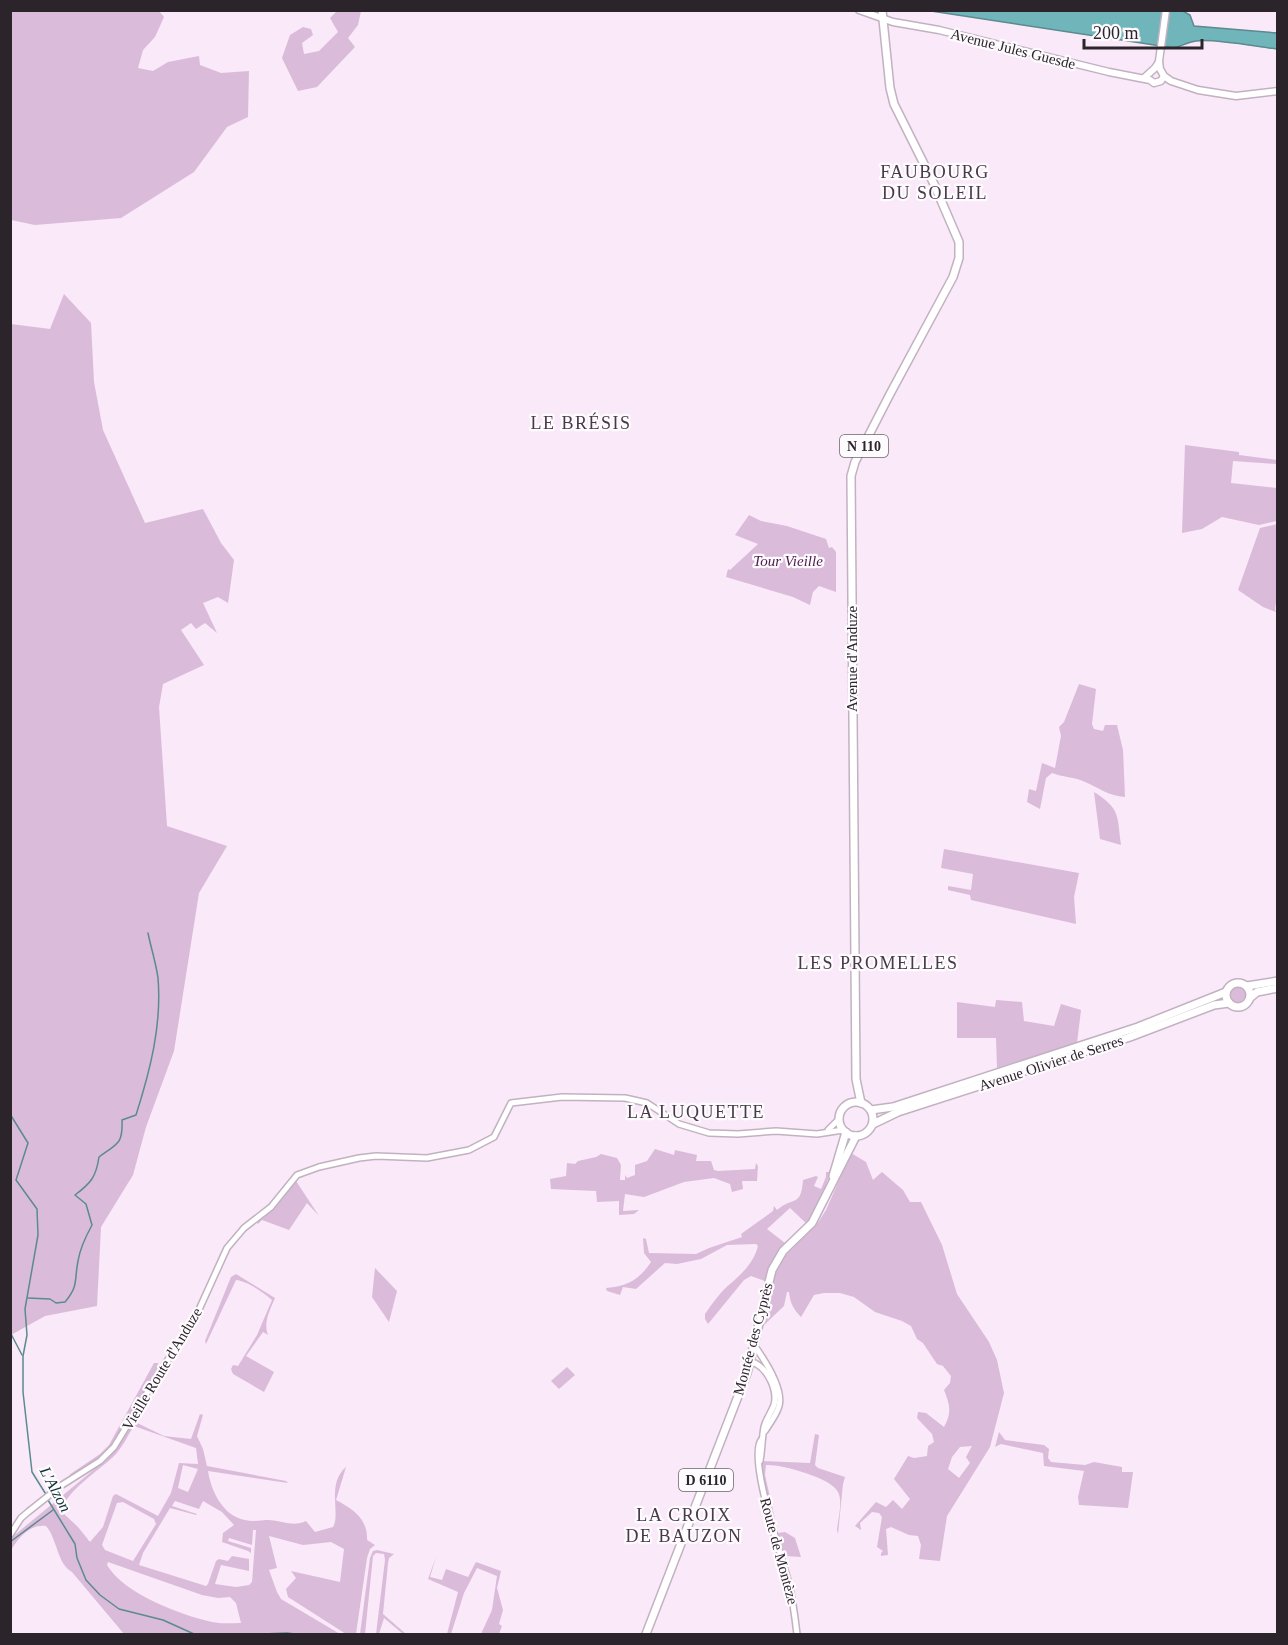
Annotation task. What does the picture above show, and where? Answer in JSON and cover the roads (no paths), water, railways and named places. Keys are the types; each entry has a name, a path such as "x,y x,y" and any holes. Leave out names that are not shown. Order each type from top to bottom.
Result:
{"main road":[{"name":"Avenue Jules Guesde","path":"860,10 1109,72 1148,78 1157,83 1163,78"},
{"path":"1166,10 1158,69 1163,78 1198,90 1226,96 1278,91"},
{"name":"Avenue d'Anduze","path":"861,1103 856,1079 851,476 860,454 958,265 960,250 957,235 894,104 890,88 882,14"},
{"path":"1148,78 1158,69"},
{"path":"1278,981 1247,986 1235,983 1226,992 1229,1003 1235,1007 1242,1007 1257,992 1278,988"},
{"path":"1247,986 1251,997"},
{"name":"Avenue Olivier de Serres","path":"871,1110 893,1107 1138,1027 1226,992"},
{"name":"Avenue Olivier de Serres","path":"873,1124 898,1112 1141,1033 1214,1005 1229,1003"},
{"name":"Avenue d'Anduze","path":"849,1104 856,1079"},
{"path":"861,1103 871,1110 873,1124 868,1131 856,1136 844,1131 839,1119 842,1110 849,1104 861,1103"},
{"name":"Montée des Cyprès","path":"829,1191 844,1131"},
{"name":"Montée des Cyprès","path":"646,1635 749,1364 777,1260 783,1251 812,1223 856,1136"}],"street":[{"name":"Vieille Route d'Anduze","path":"10,1535 21,1518 28,1512 62,1485 100,1461 114,1447 163,1367 192,1325 227,1248 244,1228 271,1207 297,1175 319,1167 359,1158 436,1157 469,1150 494,1137 511,1103 562,1097 625,1098 651,1105 679,1124 701,1131 738,1134 776,1131 817,1134 824,1132"},
{"path":"824,1132 839,1119"},
{"path":"824,1132 844,1131"},
{"name":"Route de Montèze","path":"754,1345 770,1371 779,1396 778,1409 763,1437"},
{"name":"Route de Montèze","path":"749,1364 755,1363 764,1370 770,1379 774,1394 774,1405 765,1424 759,1468 765,1499 788,1581 797,1635"}],"water":[{"path":"909,10 1183,11 1190,15 1194,26 1277,33 1277,49 1204,40 1174,48 931,11"}],"waterway":[{"path":"28,1298 50,1299 56,1303 65,1302 72,1291 80,1251 92,1225 86,1204 75,1195 92,1179 99,1157 120,1139 122,1120 136,1115 150,1065 158,1013 158,978 148,933"},
{"name":"L'Alzon","path":"10,1114 28,1143 16,1180 37,1209 38,1235 25,1309 27,1335 23,1356 23,1392 32,1472 47,1496"},
{"path":"10,1332 22,1355"},
{"name":"L'Alzon","path":"48,1500 75,1544 77,1558 86,1580 100,1595 119,1609 163,1620 194,1634"},
{"path":"10,1542 53,1510"},
{"name":"L'Alzon","path":"262,1634 295,1634"}],"district":[{"name":"FAUBOURG DU SOLEIL","path":"935,182"},
{"name":"LE BRÉSIS","path":"581,423"},
{"name":"LES PROMELLES","path":"878,963"},
{"name":"LA LUQUETTE","path":"696,1112"},
{"name":"LA CROIX DE BAUZON","path":"684,1525"}],"park label":[{"name":"Tour Vieille","path":"788,561"}]}
